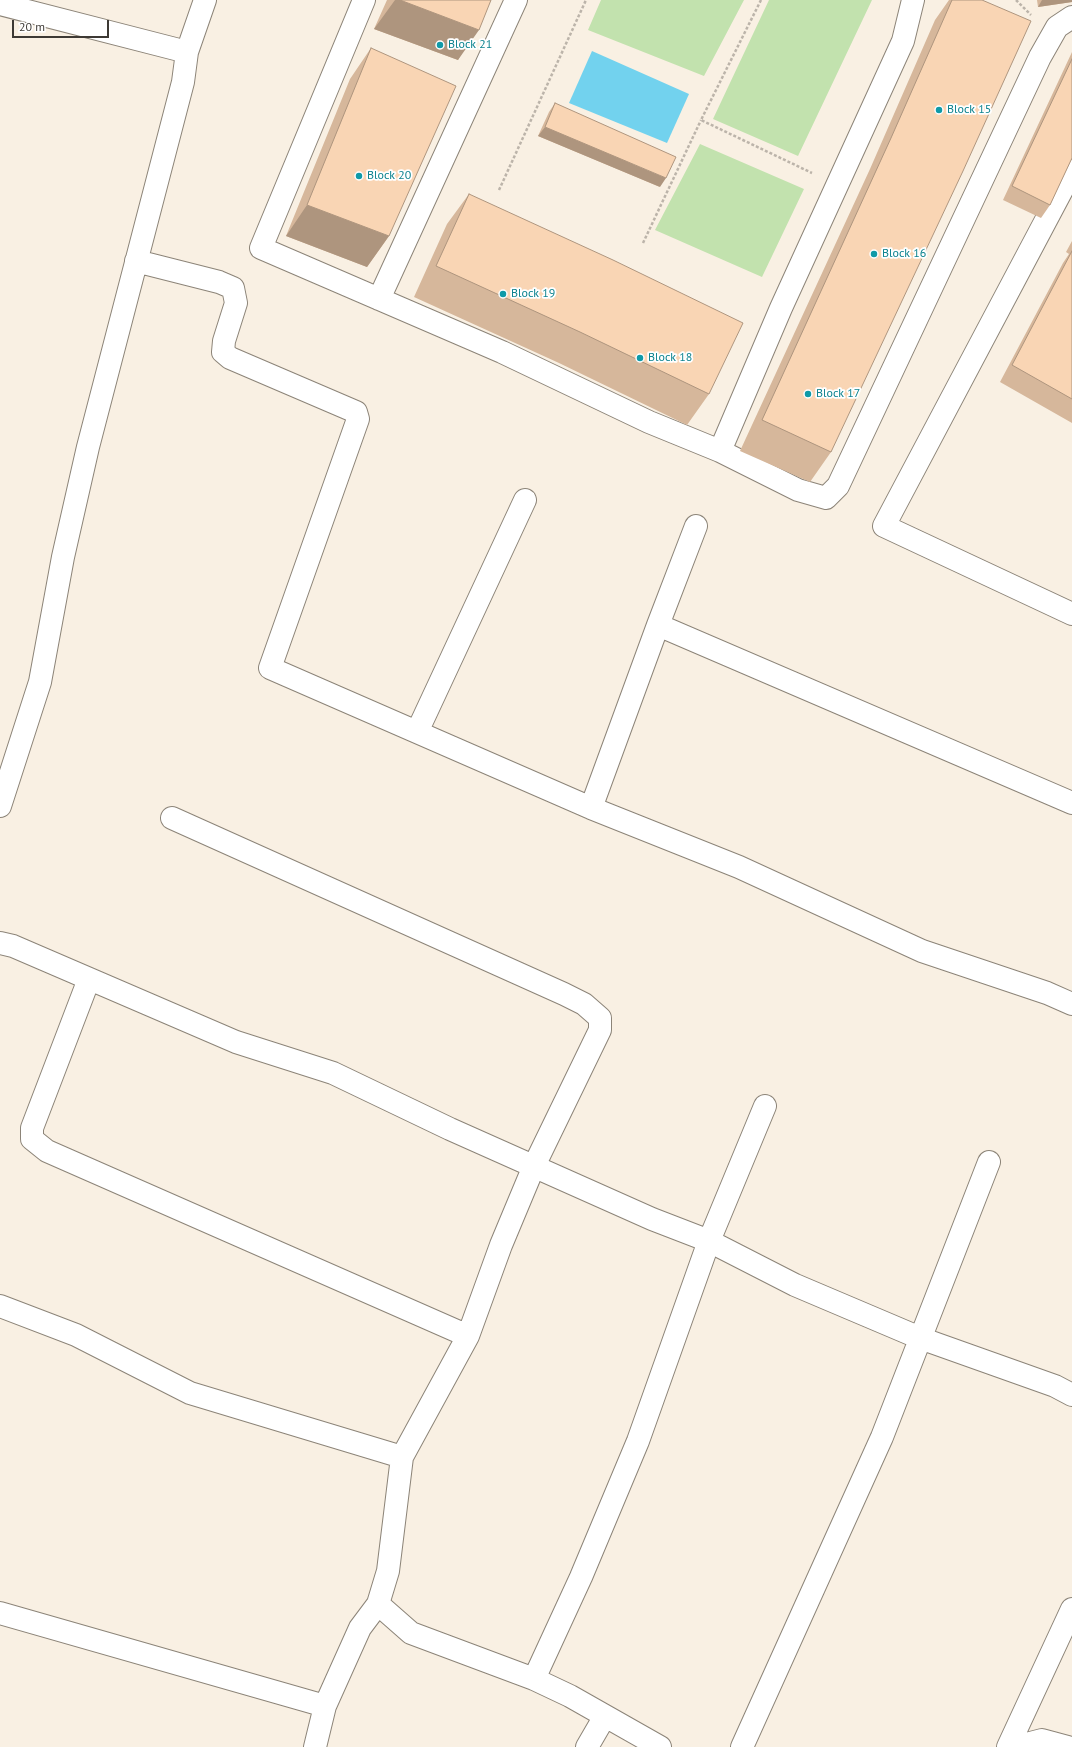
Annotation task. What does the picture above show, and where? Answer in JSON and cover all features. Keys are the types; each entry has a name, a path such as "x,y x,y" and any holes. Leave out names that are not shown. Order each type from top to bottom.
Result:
{"street":[{"path":"0,806 40,682 63,557 88,447 183,82 187,52 205,0"},
{"path":"364,0 261,248 502,352 649,422 720,451 798,490 826,498 838,486 1040,57 1057,28 1072,18"},
{"path":"379,299 516,0"},
{"path":"720,451 781,308 903,41 913,0"},
{"path":"0,4 187,52"},
{"path":"1072,171 884,526 1072,614"},
{"path":"136,260 220,282 233,288 236,303 224,341 224,352 230,358 356,412 358,419 270,668 591,808 739,867 922,951 1047,993 1072,1004"},
{"path":"417,732 525,500"},
{"path":"591,808 696,526"},
{"path":"658,625 1072,803"},
{"path":"172,818 564,994 584,1004 600,1018 600,1030 534,1166 501,1245 468,1336 402,1457 388,1572 378,1604 360,1628 325,1706 314,1747"},
{"path":"0,943 13,946 236,1042 333,1073 450,1129 652,1218 709,1241 795,1285 920,1338 1055,1386 1072,1395"},
{"path":"89,979 32,1128 32,1140 46,1151 468,1336"},
{"path":"534,1679 581,1577 638,1441 709,1241 765,1106"},
{"path":"742,1747 882,1437 989,1162"},
{"path":"0,1306 76,1335 190,1392 402,1457"},
{"path":"378,1604 412,1633 534,1679 660,1747"},
{"path":"1008,1747 1072,1609"},
{"path":"0,1613 325,1706"},
{"path":"587,1747 605,1716"},
{"path":"1015,1747 1042,1740 1068,1747"}],"path":[{"path":"499,190 586,0"},
{"path":"643,243 701,120 761,0"},
{"path":"701,120 817,175"}],"green space":[{"path":"601,0 744,0 704,76 588,30"},
{"path":"769,0 872,0 798,156 713,119"},
{"path":"700,144 804,189 762,277 655,230"}],"water":[{"path":"592,51 689,94 667,143 569,103"}],"building":[{"path":"400,0 491,0 479,30"},
{"path":"952,0 982,0 1031,21 963,171 831,452 762,420 891,138"},
{"name":"Block 20","path":"371,48 456,86 389,236 307,205"},
{"path":"1072,59 1072,158 1050,205 1012,186"},
{"path":"555,103 676,157 666,178 545,127"},
{"path":"469,194 613,260 743,323 709,394 580,332 436,266"},
{"path":"1072,251 1072,399 1012,365"}],"place":[{"name":"Block 21","path":"440,45"},
{"name":"Block 15","path":"939,110"},
{"name":"Block 20","path":"359,176"},
{"name":"Block 16","path":"874,254"},
{"name":"Block 19","path":"503,294"},
{"name":"Block 18","path":"640,358"},
{"name":"Block 17","path":"808,394"}]}
